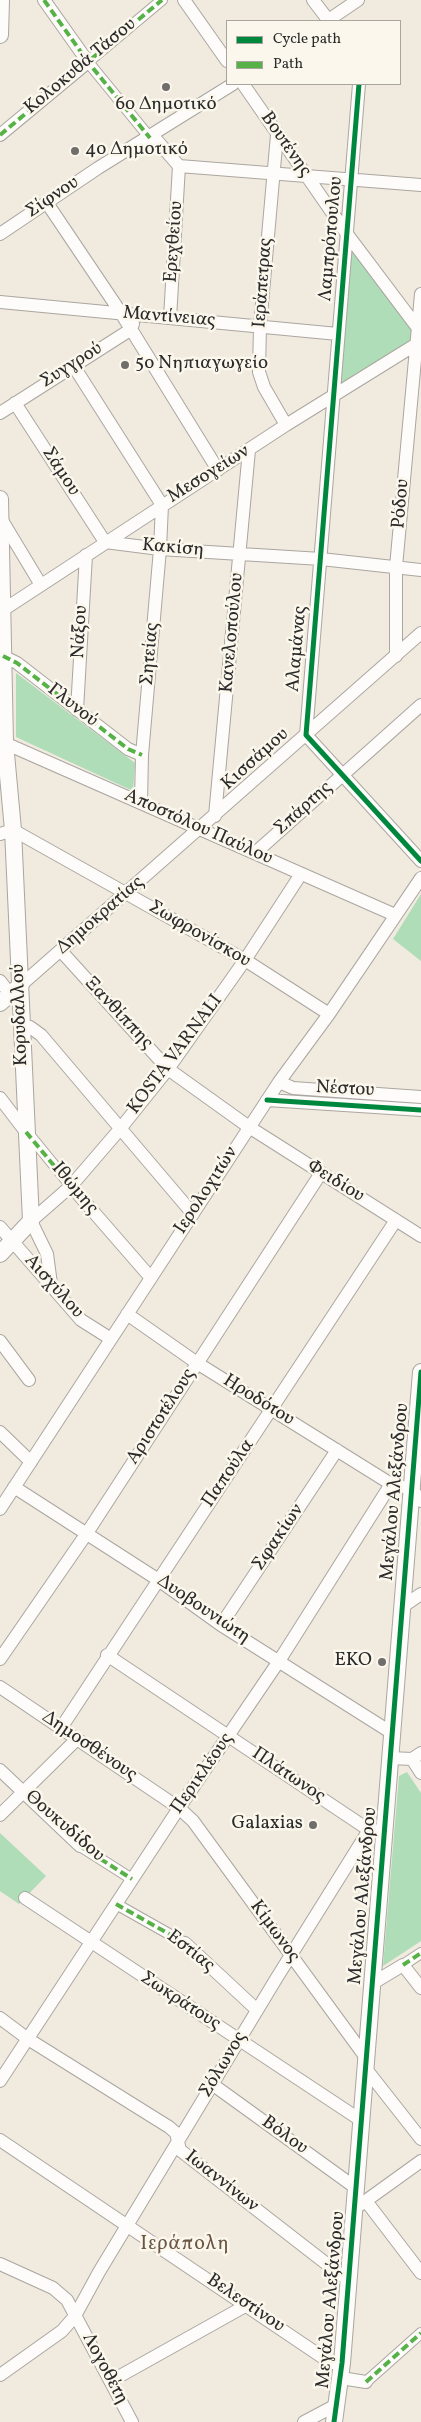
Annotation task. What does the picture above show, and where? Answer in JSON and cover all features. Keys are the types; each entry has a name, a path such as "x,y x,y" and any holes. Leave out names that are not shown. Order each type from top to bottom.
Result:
{"street":[{"path":"0,36 1,0"},
{"path":"44,0 88,62 151,137 180,166 421,185"},
{"name":"Κολοκυθά Τάσου","path":"0,135 162,0"},
{"path":"184,0 226,60"},
{"path":"313,0 327,20"},
{"path":"329,20 358,0"},
{"name":"Σίφνου","path":"0,234 231,85"},
{"name":"Βουτένης","path":"244,85 347,234 417,327"},
{"name":"Λαμπρόπουλου","path":"334,396 359,85"},
{"name":"Ιεράπετρας","path":"277,134 260,326 261,380 286,425"},
{"name":"Ερεχθείου","path":"170,318 180,166"},
{"path":"46,203 121,313 218,470"},
{"name":"Ρόδου","path":"396,656 396,567 418,345 417,327 421,294"},
{"name":"Μαντίνειας","path":"0,302 338,334"},
{"path":"130,330 136,314"},
{"name":"Συγγρού","path":"0,413 130,330"},
{"name":"Μεσογείων","path":"1,612 104,542 286,425 418,345"},
{"path":"73,365 162,505"},
{"name":"Αλαμάνας","path":"306,735 334,396"},
{"name":"Σάμου","path":"15,402 104,542"},
{"name":"Κανελοπούλου","path":"215,816 249,450"},
{"name":"Κορυδαλλού","path":"0,499 3,656 2,742 7,832 11,994 21,1029 31,1221 47,1254 51,1284"},
{"name":"Σητείας","path":"141,802 142,755 160,549 162,505"},
{"path":"0,518 42,584"},
{"name":"Κακίση","path":"104,542 160,549 321,559 421,570"},
{"name":"Νάξου","path":"77,710 86,555"},
{"name":"Κισσάμου","path":"201,829 421,634"},
{"name":"Γλυνού","path":"3,656 17,663 128,749 142,755"},
{"name":"Σπάρτης","path":"255,853 421,705"},
{"path":"306,735 421,860"},
{"name":"Αποστόλου Παύλου","path":"2,742 395,915"},
{"name":"Δημοκρατίας","path":"11,994 201,829"},
{"name":"Σωφρονίσκου","path":"7,832 126,894 245,960 329,1014"},
{"name":"KOSTA VARNALI","path":"31,1221 71,1186 168,1069 245,960 301,874"},
{"name":"Ιερολοχιτών","path":"0,1508 279,1082 329,1014 421,878"},
{"name":"Ξανθίππης","path":"60,951 168,1069 249,1127"},
{"path":"0,981 11,994"},
{"path":"21,1029 30,1027 41,1035 193,1214"},
{"name":"Νέστου","path":"279,1082 293,1088 421,1097"},
{"name":"Ιθώμης","path":"0,1098 71,1186 151,1278"},
{"name":"Νέστου","path":"267,1100 421,1110"},
{"name":"Φειδίου","path":"249,1127 421,1236"},
{"name":"Αριστοτέλους","path":"0,1659 87,1533 322,1173"},
{"name":"Παπούλα","path":"61,1728 157,1579 272,1410 396,1220"},
{"path":"0,1254 13,1243 31,1221"},
{"name":"Αισχύλου","path":"0,1228 82,1320 111,1338"},
{"name":"Ηροδότου","path":"127,1314 197,1363 391,1484"},
{"path":"0,1341 29,1380"},
{"name":"Μεγάλου Αλεξάνδρου","path":"334,2422 342,2370 349,2277 359,2199 362,2121 373,1983 377,1831 390,1758 402,1607 416,1495 421,1372"},
{"path":"0,1432 31,1462"},
{"name":"Σφακίων","path":"221,1625 337,1450"},
{"path":"391,1484 416,1495"},
{"name":"Περικλέους","path":"0,2081 179,1808 279,1661 391,1484"},
{"name":"Δυοβουνιώτη","path":"14,1487 157,1579 221,1625 392,1733"},
{"path":"402,1607 421,1594"},
{"name":"Πλάτωνος","path":"107,1655 377,1831"},
{"name":"Δημοσθένους","path":"0,1687 179,1808"},
{"path":"0,1815 77,1739"},
{"path":"390,1758 417,1756 421,1773"},
{"name":"Θουκυδίδου","path":"0,1770 80,1846 132,1879"},
{"name":"Κίμωνος","path":"179,1808 193,1821 291,1954 366,2064 421,2139"},
{"name":"Σόλωνος","path":"0,2375 62,2331 75,2316 128,2224 291,1954 377,1831"},
{"name":"Σωκράτους","path":"25,1898 90,1943 362,2121"},
{"name":"Εστίας","path":"116,1904 185,1943 257,2010"},
{"path":"373,1983 421,1953"},
{"path":"403,1965 421,1988"},
{"name":"Ιωαννίνων","path":"0,2018 28,2039 169,2127 176,2133 180,2150 340,2275 349,2277"},
{"name":"Βόλου","path":"212,2084 359,2199 421,2273"},
{"name":"Βελεστίνου","path":"0,2140 128,2224 331,2363 366,2382"},
{"path":"359,2199 421,2161"},
{"name":"Λογοθέτη","path":"0,2264 52,2288 67,2300 132,2422"},
{"path":"111,2381 247,2305"},
{"path":"366,2382 421,2333"},
{"path":"304,2422 338,2404"},
{"name":"Μεγάλου Αλεξάνδρου","path":"338,2404 347,2422"}],"green space":[{"path":"349,241 413,328 411,344 338,390"},
{"path":"16,673 135,763 133,791 16,737"},
{"path":"421,894 421,961 393,939"},
{"path":"407,1772 421,1793 421,1941 383,1966 399,1776"},
{"path":"0,1833 46,1876 19,1904 0,1891"}],"marked path":[{"path":"44,0 88,62 150,138"},
{"path":"0,135 162,0"},
{"path":"3,656 17,663 128,749 142,755"},
{"path":"26,1132 71,1186"},
{"path":"80,1846 132,1879"},
{"path":"116,1904 185,1943"},
{"path":"403,1965 421,1953"},
{"path":"366,2382 421,2333"}],"cycle path":[{"path":"359,85 306,735 421,861"},
{"path":"267,1100 421,1110"},
{"path":"334,2422 342,2363 421,1372"}],"place":[{"name":"6ο Δημοτικό","path":"166,87"},
{"name":"4ο Δημοτικό","path":"75,151"},
{"name":"5ο Νηπιαγωγείο","path":"125,365"},
{"name":"EKO","path":"382,1662"},
{"name":"Galaxias","path":"313,1825"}],"district":[{"name":"Ιεράπολη","path":"185,2245"}]}
